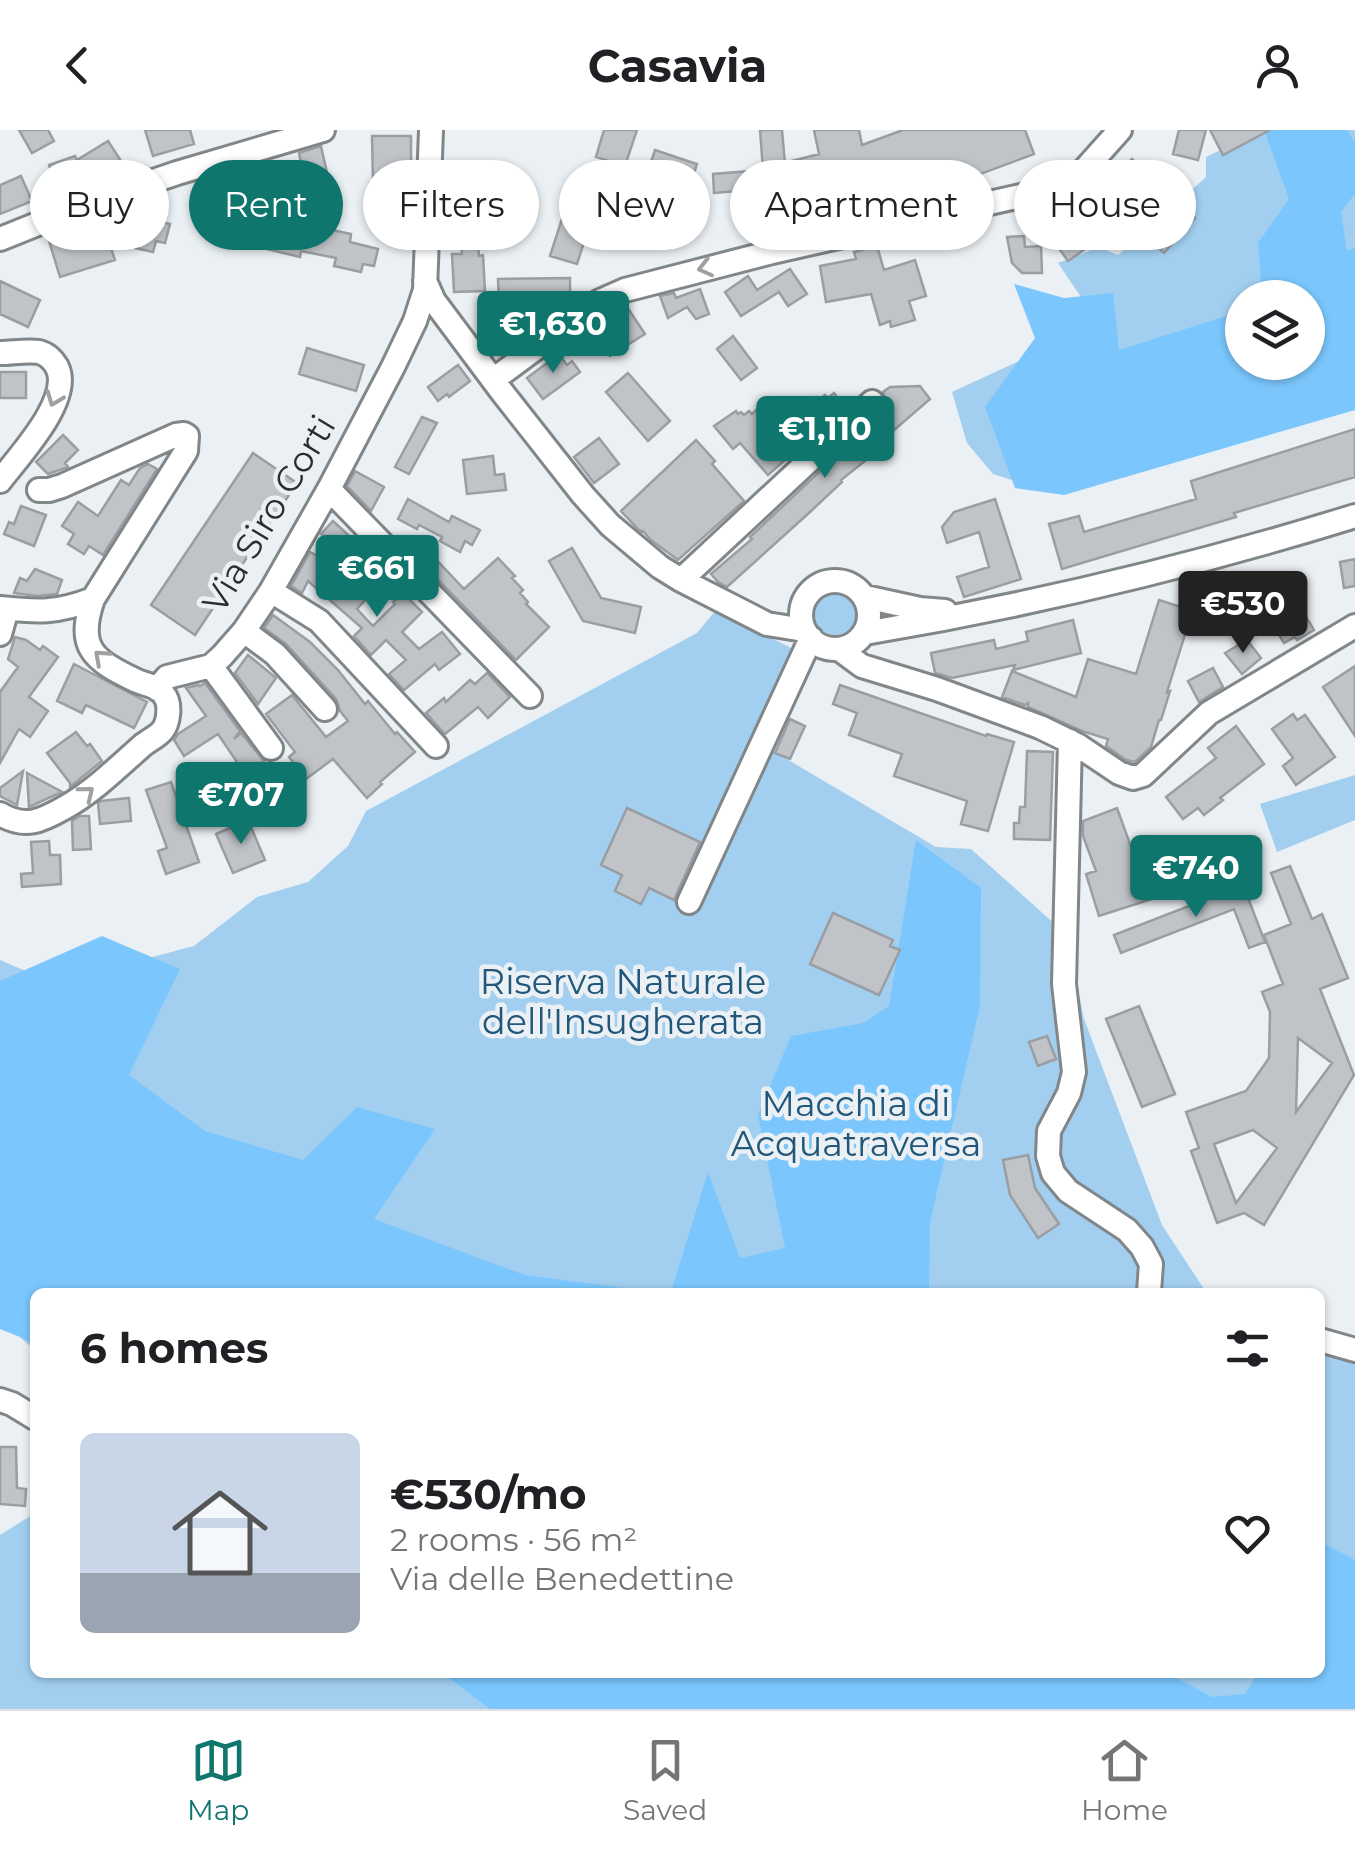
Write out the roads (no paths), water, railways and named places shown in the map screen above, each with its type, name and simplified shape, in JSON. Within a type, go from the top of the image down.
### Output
[{"type":"street","points":[[0,239],[177,173],[323,130]]},
{"type":"street","name":"Via Siro Corti","points":[[157,688],[167,677],[210,666],[244,631],[329,489],[415,322],[424,299],[431,130]]},
{"type":"street","points":[[494,380],[600,301],[625,290],[772,252],[1065,186],[1120,130]]},
{"type":"street","points":[[425,281],[434,301],[597,512],[642,553],[681,580],[768,624],[808,634]]},
{"type":"street","points":[[0,354],[45,354],[56,366],[60,385],[48,415],[0,482]]},
{"type":"street","points":[[681,580],[872,402]]},
{"type":"street","points":[[0,814],[27,824],[42,821],[78,801],[162,732],[167,698],[157,688],[111,666],[88,645],[85,626],[93,599],[181,458],[187,436],[176,435],[62,486],[39,490]]},
{"type":"street","points":[[329,489],[530,696]]},
{"type":"street","points":[[976,613],[920,609],[865,598],[848,583],[836,581],[819,585],[809,593],[801,618],[808,634],[822,647],[839,649],[851,646],[865,633],[976,613],[1080,591],[1355,516]]},
{"type":"street","points":[[271,591],[315,618],[436,746]]},
{"type":"street","points":[[865,598],[869,613],[865,633]]},
{"type":"street","points":[[0,634],[3,609],[52,611],[93,599]]},
{"type":"street","points":[[839,649],[862,666],[991,708],[1070,741],[1128,777],[1139,777],[1210,714],[1355,626]]},
{"type":"street","points":[[244,631],[275,654],[325,709]]},
{"type":"street","points":[[689,902],[808,634]]},
{"type":"street","points":[[210,666],[271,748]]},
{"type":"street","points":[[1070,741],[1064,984],[1074,1072],[1072,1086],[1049,1131],[1048,1156],[1053,1173],[1068,1191],[1127,1230],[1142,1247],[1152,1269],[1150,1288]]},
{"type":"street","points":[[1325,1341],[1355,1350]]},
{"type":"street","points":[[0,1400],[30,1415]]},
{"type":"park label","name":"Riserva Naturale dell'Insugherata","points":[[623,1002]]},
{"type":"park label","name":"Macchia di Acquatraversa","points":[[856,1124]]}]
